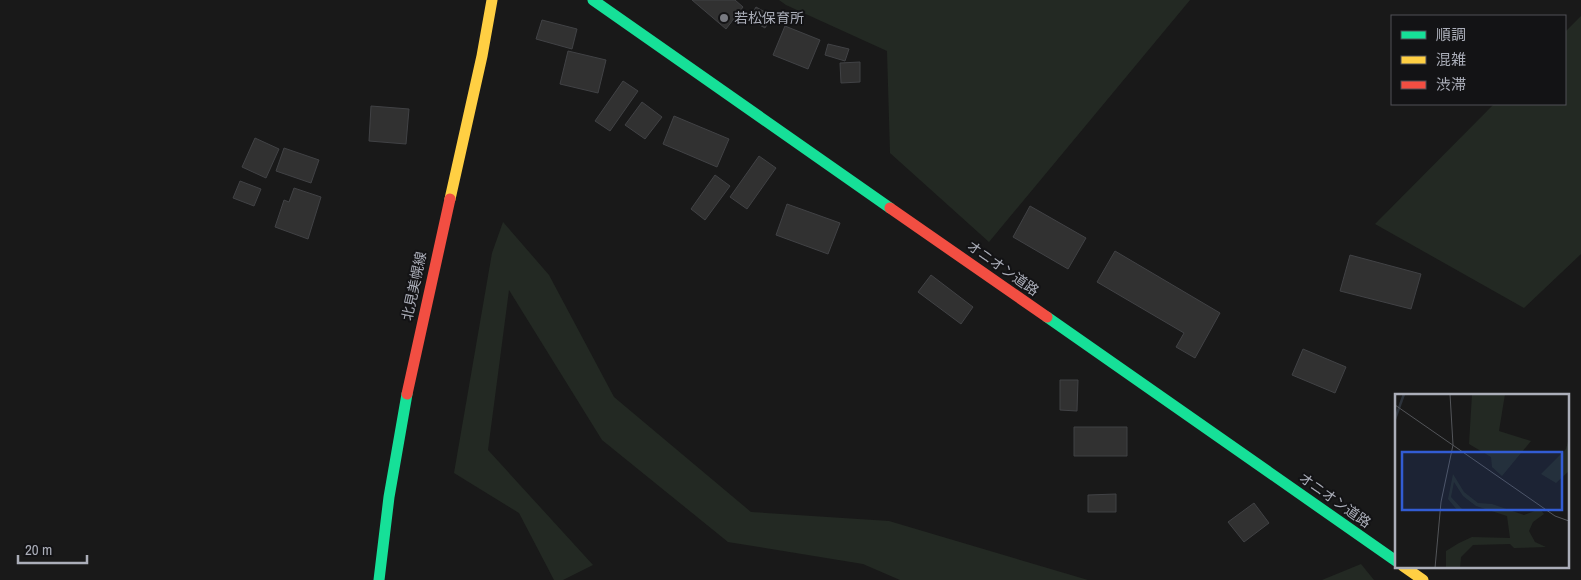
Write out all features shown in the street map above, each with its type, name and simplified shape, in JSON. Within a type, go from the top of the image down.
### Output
[{"type":"street","name":"北見美幌線","points":[[379,580],[389,497],[409,380],[482,56],[492,0]]},
{"type":"street","name":"オニオン道路","points":[[593,0],[1395,560]]},
{"type":"street","points":[[1406,568],[1423,580]]},
{"type":"shaded area","points":[[779,0],[1190,0],[989,242],[890,153],[887,51],[786,5]]},
{"type":"shaded area","points":[[1581,16],[1581,254],[1524,308],[1375,224],[1493,105],[1566,105],[1566,31]]},
{"type":"shaded area","points":[[503,222],[549,275],[614,397],[751,512],[889,521],[1088,580],[900,580],[863,564],[728,542],[602,440],[509,290],[488,450],[593,565],[563,580],[554,580],[519,513],[454,473],[492,253]]},
{"type":"shaded area","points":[[1361,564],[1374,580],[1322,580]]},
{"type":"building","name":"若松保育所","points":[[692,0],[735,0],[743,7],[726,29]]},
{"type":"building","points":[[756,7],[772,16],[765,28],[749,19]]},
{"type":"building","points":[[542,20],[577,29],[572,49],[536,39]]},
{"type":"building","points":[[785,26],[820,40],[808,69],[773,55]]},
{"type":"building","points":[[828,44],[849,49],[845,61],[825,55]]},
{"type":"building","points":[[568,51],[606,60],[598,93],[560,84]]},
{"type":"building","points":[[860,62],[860,82],[841,83],[840,63]]},
{"type":"building","points":[[623,81],[638,91],[610,131],[595,121]]},
{"type":"building","points":[[642,102],[662,117],[645,139],[625,125]]},
{"type":"building","points":[[371,106],[409,109],[406,144],[369,141]]},
{"type":"building","points":[[674,116],[729,139],[717,167],[663,144]]},
{"type":"building","points":[[255,138],[279,149],[266,178],[242,167]]},
{"type":"building","points":[[284,148],[319,160],[311,183],[276,171]]},
{"type":"building","points":[[759,156],[776,168],[747,209],[730,197]]},
{"type":"building","points":[[715,175],[730,186],[705,220],[691,209]]},
{"type":"building","points":[[240,181],[261,189],[254,206],[233,198]]},
{"type":"building","points":[[294,188],[321,197],[308,239],[275,227],[284,200],[289,202]]},
{"type":"building","points":[[787,204],[840,223],[828,254],[776,235]]},
{"type":"building","points":[[1030,206],[1086,238],[1068,269],[1013,237]]},
{"type":"building","points":[[1115,251],[1220,313],[1195,358],[1176,347],[1184,333],[1097,282]]},
{"type":"building","points":[[1350,255],[1421,274],[1411,309],[1340,291]]},
{"type":"building","points":[[931,275],[973,307],[961,324],[918,292]]},
{"type":"building","points":[[1303,349],[1346,367],[1335,393],[1292,375]]},
{"type":"building","points":[[1060,380],[1078,380],[1077,411],[1060,410]]},
{"type":"building","points":[[1074,427],[1127,427],[1127,456],[1074,456]]},
{"type":"building","points":[[1116,494],[1116,512],[1088,512],[1088,495]]},
{"type":"building","points":[[1254,503],[1269,523],[1244,542],[1228,522]]},
{"type":"traffic: fast","points":[[593,0],[890,208]]},
{"type":"traffic: fast","points":[[1047,317],[1395,560]]},
{"type":"traffic: fast","points":[[379,580],[389,497],[407,394]]},
{"type":"traffic: slow","points":[[450,199],[482,56],[492,0]]},
{"type":"traffic: slow","points":[[1406,568],[1423,580]]},
{"type":"traffic: jam","points":[[407,394],[450,199]]},
{"type":"traffic: jam","points":[[890,208],[1047,317]]},
{"type":"place","name":"若松保育所","points":[[724,18]]}]
